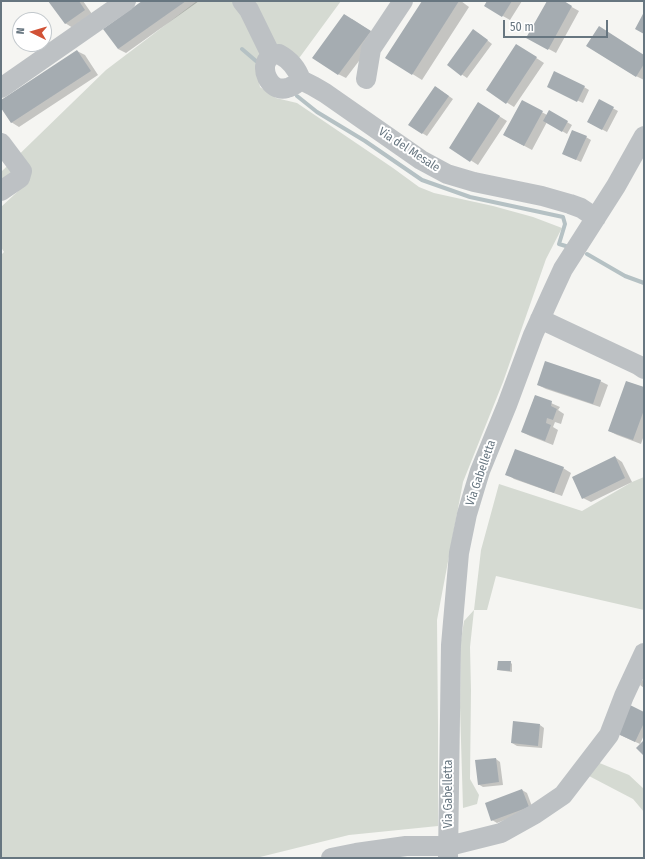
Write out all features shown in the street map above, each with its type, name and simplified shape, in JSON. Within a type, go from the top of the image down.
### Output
[{"type":"street","points":[[1,88],[126,1]]},
{"type":"street","points":[[242,1],[249,10],[271,55]]},
{"type":"street","points":[[366,79],[371,49],[402,1]]},
{"type":"street","points":[[279,54],[292,64],[299,73],[301,80],[286,89],[272,85],[265,73],[267,60],[271,55],[279,54]]},
{"type":"street","name":"Via del Mesale","points":[[301,80],[325,93],[421,160],[447,174],[474,182],[542,196],[570,204],[581,208],[596,218]]},
{"type":"street","name":"Via Gabelletta","points":[[331,858],[406,846],[449,852],[450,645],[459,553],[467,514],[480,471],[540,319],[563,269],[616,186],[644,136]]},
{"type":"street","points":[[1,143],[22,171],[20,178],[1,191]]},
{"type":"street","points":[[540,319],[612,352],[644,369]]},
{"type":"street","points":[[449,852],[501,832],[535,814],[563,795],[609,735],[624,696],[644,653]]},
{"type":"shaded area","points":[[197,1],[341,1],[297,61],[277,47],[257,70],[260,87],[276,98],[297,103],[419,187],[434,193],[493,206],[533,217],[562,228],[546,259],[503,382],[463,482],[437,620],[438,826],[349,835],[256,858],[1,858],[1,255],[4,252],[1,247],[1,207],[29,181],[1,184],[1,172],[106,70]]},
{"type":"shaded area","points":[[644,477],[644,610],[496,576],[487,610],[474,610],[481,550],[499,484],[582,511],[632,482]]},
{"type":"shaded area","points":[[474,610],[470,647],[470,779],[479,795],[477,804],[463,808],[460,707],[461,640],[464,621]]},
{"type":"shaded area","points":[[597,762],[629,775],[644,789],[644,812],[633,799],[589,776]]},
{"type":"building","points":[[48,1],[79,1],[85,10],[65,24]]},
{"type":"building","points":[[142,1],[186,1],[118,49],[103,29]]},
{"type":"building","points":[[422,1],[459,1],[412,75],[385,58]]},
{"type":"building","points":[[487,1],[512,1],[502,17],[484,6]]},
{"type":"building","points":[[547,1],[564,1],[572,6],[548,50],[526,38]]},
{"type":"building","points":[[644,12],[644,34],[635,29]]},
{"type":"building","points":[[344,14],[371,31],[338,75],[312,58]]},
{"type":"building","points":[[599,26],[644,55],[644,64],[636,77],[586,46]]},
{"type":"building","points":[[473,29],[488,40],[461,76],[447,65]]},
{"type":"building","points":[[516,44],[537,57],[506,104],[486,90]]},
{"type":"building","points":[[77,50],[91,71],[11,123],[1,108],[1,100]]},
{"type":"building","points":[[554,71],[585,86],[577,102],[547,87]]},
{"type":"building","points":[[435,86],[449,96],[422,134],[408,125]]},
{"type":"building","points":[[599,99],[614,107],[602,130],[587,122]]},
{"type":"building","points":[[522,100],[543,111],[524,146],[503,135]]},
{"type":"building","points":[[478,102],[500,116],[470,162],[449,148]]},
{"type":"building","points":[[549,110],[568,121],[562,132],[543,121]]},
{"type":"building","points":[[572,130],[587,136],[576,160],[562,154]]},
{"type":"building","points":[[545,361],[601,380],[593,404],[537,385]]},
{"type":"building","points":[[626,381],[644,387],[644,410],[633,440],[608,431]]},
{"type":"building","points":[[535,395],[552,401],[551,406],[557,409],[553,420],[547,418],[546,423],[551,425],[545,441],[521,432]]},
{"type":"building","points":[[515,449],[564,467],[554,493],[505,475]]},
{"type":"building","points":[[615,456],[625,478],[582,499],[572,477]]},
{"type":"building","points":[[498,661],[511,661],[510,671],[497,670]]},
{"type":"building","points":[[628,704],[644,712],[644,723],[635,742],[614,732]]},
{"type":"building","points":[[513,721],[540,724],[538,746],[511,743]]},
{"type":"building","points":[[644,740],[644,756],[636,748]]},
{"type":"building","points":[[496,758],[499,782],[478,785],[475,760]]},
{"type":"building","points":[[522,789],[529,807],[491,821],[485,803]]},
{"type":"waterway","points":[[242,49],[256,61]]},
{"type":"waterway","points":[[297,96],[317,112],[365,141],[422,180],[470,197],[563,217],[565,224],[559,244],[569,247]]},
{"type":"waterway","points":[[587,254],[625,276],[644,283]]}]
